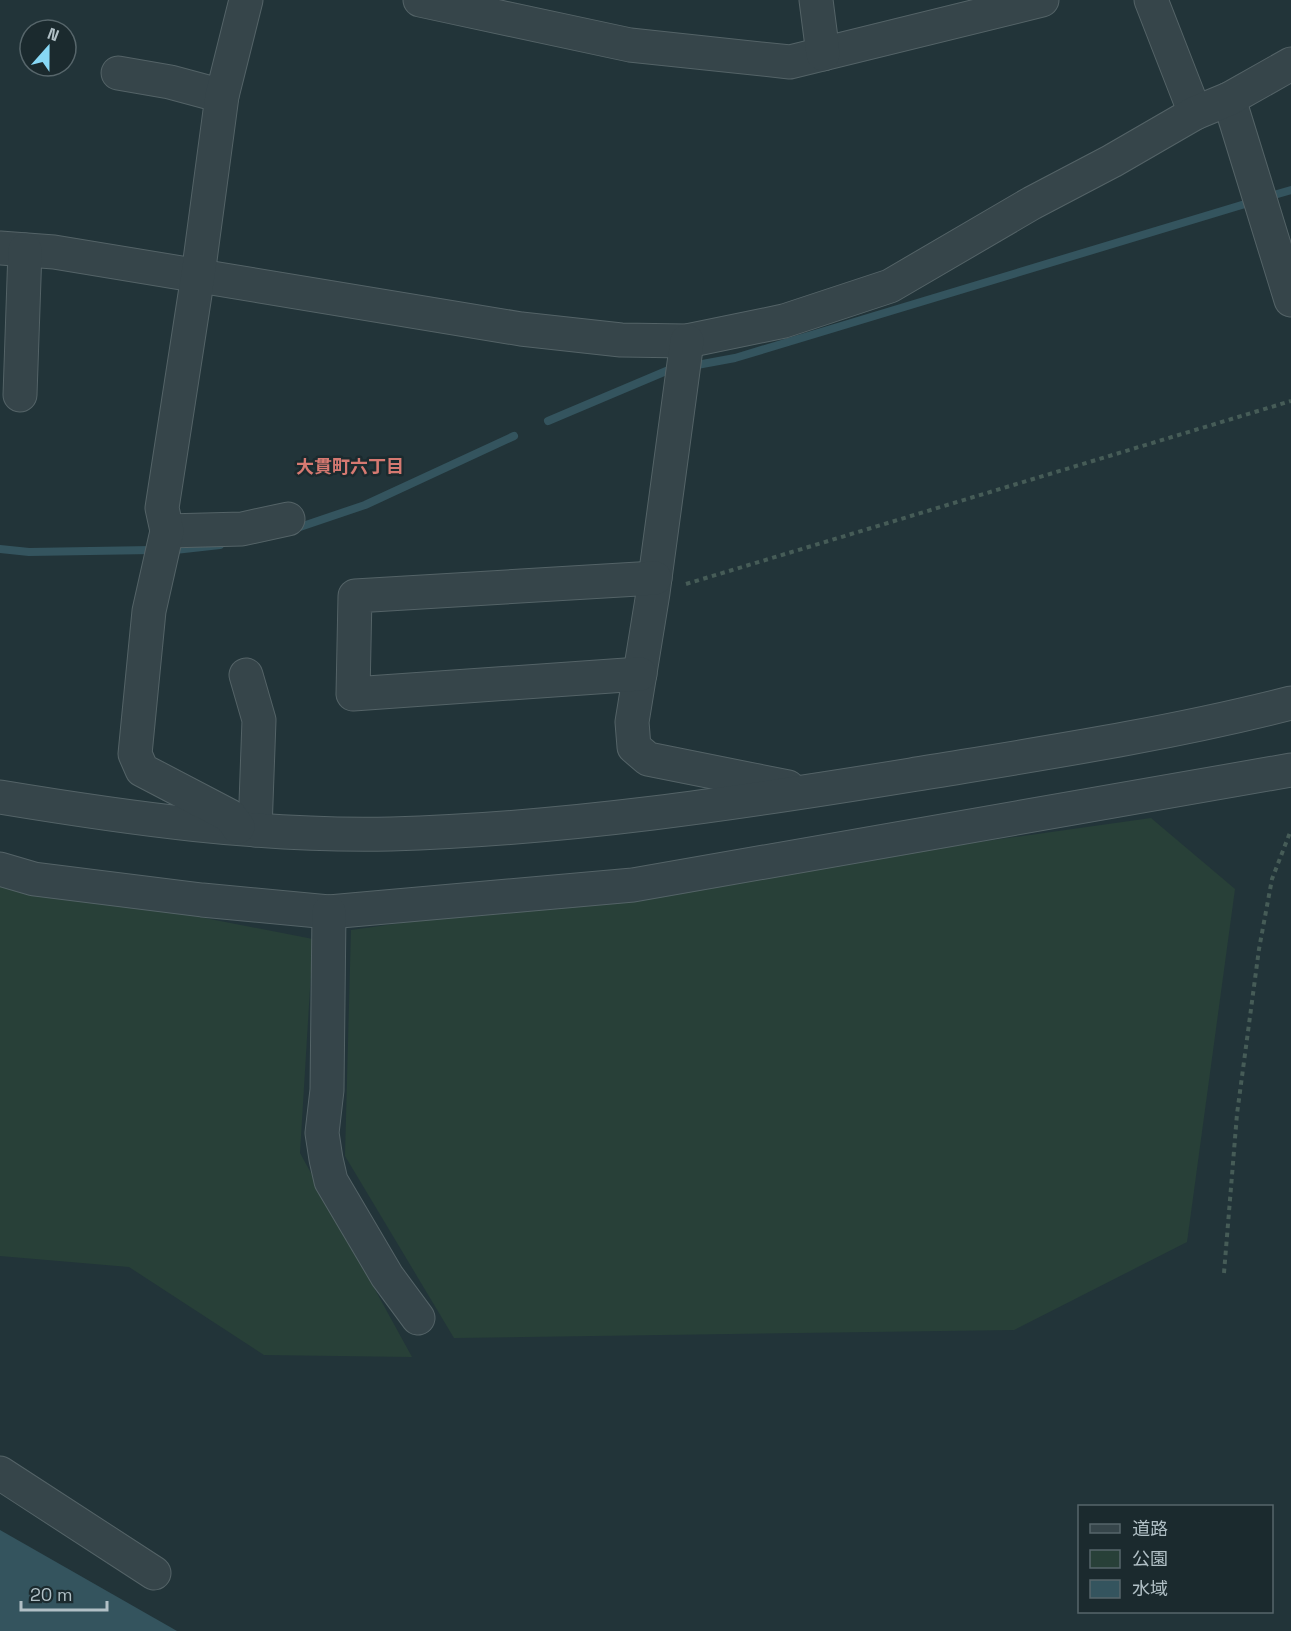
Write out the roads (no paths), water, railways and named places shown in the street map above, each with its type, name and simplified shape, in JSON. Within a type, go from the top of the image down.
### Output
[{"type":"street","points":[[420,0],[630,45],[790,62],[1042,0]]},
{"type":"street","points":[[816,0],[823,54]]},
{"type":"street","points":[[1151,0],[1195,113]]},
{"type":"street","points":[[237,2],[162,508],[167,531],[149,611],[135,754],[142,770],[230,816],[247,829]]},
{"type":"street","points":[[20,395],[12,249],[54,252],[521,329],[621,340],[687,341],[784,321],[890,286],[1032,203],[1112,161],[1195,113],[1229,99],[1291,64]]},
{"type":"street","points":[[118,73],[170,82],[222,96]]},
{"type":"street","points":[[1229,99],[1291,300]]},
{"type":"street","points":[[687,341],[654,586],[632,722],[634,747],[648,759],[810,791]]},
{"type":"street","points":[[167,531],[242,529],[288,519]]},
{"type":"street","points":[[640,674],[353,694],[355,596],[654,586]]},
{"type":"street","points":[[246,675],[259,720],[247,829]]},
{"type":"street","points":[[0,797],[87,811],[247,829],[388,834],[505,828],[641,816],[810,791],[1085,747],[1291,703]]},
{"type":"street","points":[[0,869],[34,879],[202,900],[329,912],[633,885],[1291,770]]},
{"type":"street","points":[[329,912],[327,1090],[322,1133],[326,1159],[332,1181],[387,1276],[418,1318]]},
{"type":"street","points":[[0,1473],[154,1573]]},
{"type":"water","points":[[0,1530],[177,1631],[0,1631]]},
{"type":"waterway","points":[[1267,197],[1291,190]]},
{"type":"waterway","points":[[697,365],[735,358],[1255,201]]},
{"type":"waterway","points":[[548,421],[671,369]]},
{"type":"waterway","points":[[294,529],[365,505],[514,436]]},
{"type":"waterway","points":[[175,550],[220,545]]},
{"type":"waterway","points":[[0,549],[29,552],[152,550]]},
{"type":"district","name":"大貫町六丁目","points":[[350,466]]}]
